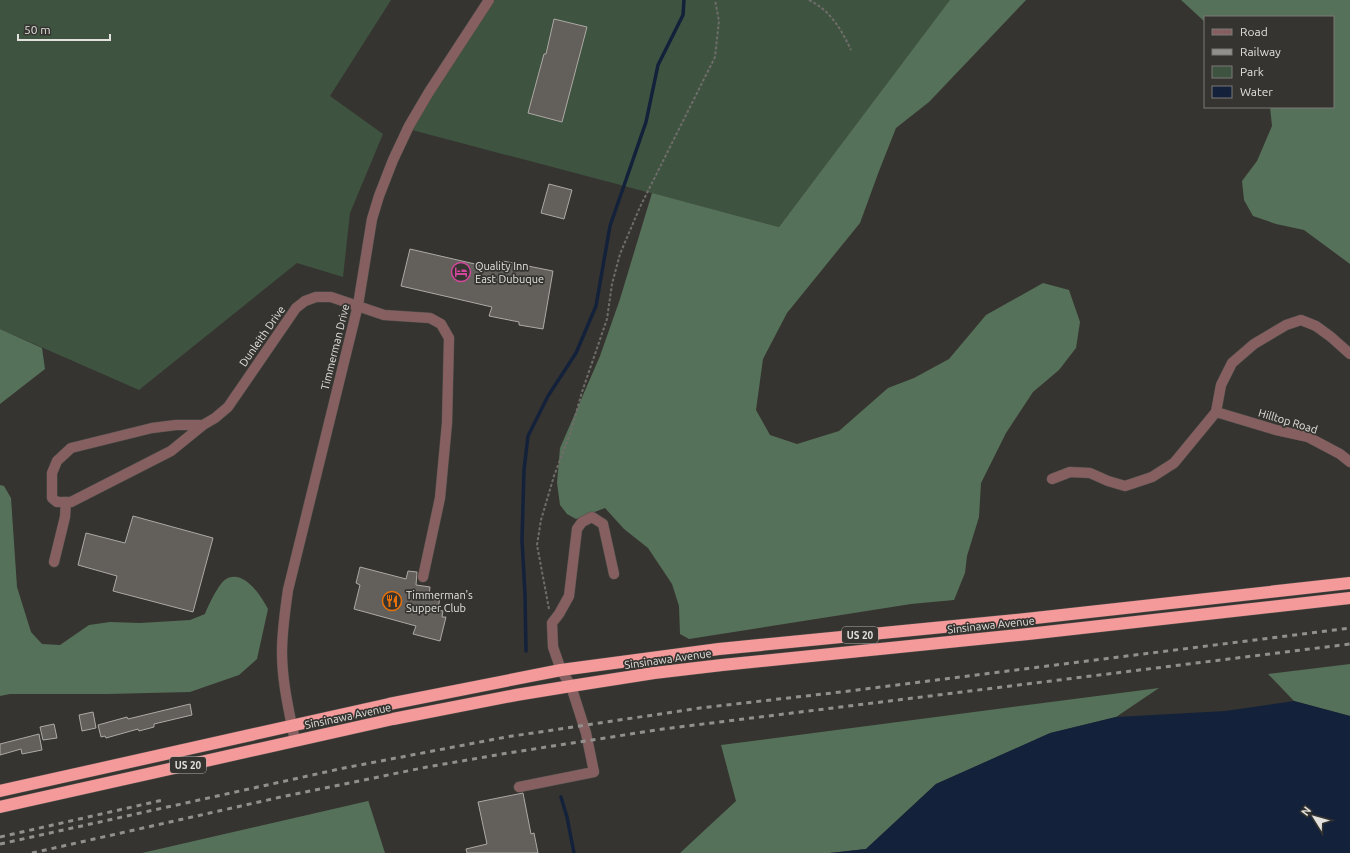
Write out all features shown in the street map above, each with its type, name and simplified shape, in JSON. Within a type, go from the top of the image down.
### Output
[{"type":"highway","name":"Sinsinawa Avenue","points":[[0,791],[432,695],[561,670],[719,649],[1026,619],[1350,583]]},
{"type":"highway","name":"Sinsinawa Avenue","points":[[0,807],[434,710],[571,686],[722,665],[1028,634],[1350,598]]},
{"type":"street","name":"Timmerman Drive","points":[[295,741],[284,680],[282,652],[288,590],[358,305],[372,219],[392,160],[409,126],[429,92],[489,0]]},
{"type":"street","name":"Dunleith Drive","points":[[66,502],[70,502],[171,451],[203,425],[216,418],[228,407],[296,308],[305,301],[327,296],[358,305],[384,315],[430,318],[440,324],[449,338],[447,423],[440,498],[423,577]]},
{"type":"street","points":[[1052,479],[1070,472],[1090,473],[1108,481],[1126,486],[1152,477],[1174,463],[1216,412],[1221,385],[1232,363],[1254,344],[1286,325],[1301,320],[1316,326],[1331,336],[1344,350],[1350,354]]},
{"type":"street","name":"Hilltop Road","points":[[1216,412],[1276,430],[1308,437],[1340,454],[1350,462]]},
{"type":"street","points":[[54,562],[65,518],[66,502],[57,502],[52,498],[52,473],[57,461],[71,448],[152,428],[176,425],[203,425]]},
{"type":"street","points":[[519,788],[594,772],[584,725],[571,686],[561,670],[553,647],[552,624],[569,596],[577,529],[582,522],[592,517],[599,520],[603,524],[614,574]]},
{"type":"path","points":[[552,624],[537,545],[541,520],[554,476],[571,431],[582,392],[607,319],[612,284],[620,254],[653,180],[715,57],[719,21],[716,0]]},
{"type":"path","points":[[809,0],[831,16],[842,32],[851,50]]},
{"type":"green space","points":[[0,0],[391,0],[330,96],[383,134],[350,213],[343,277],[297,263],[139,390],[0,329]]},
{"type":"green space","points":[[495,0],[951,0],[779,227],[412,130],[436,90]]},
{"type":"green space","points":[[950,0],[1026,0],[929,102],[896,128],[860,223],[787,313],[763,359],[756,410],[770,435],[797,444],[839,431],[888,388],[914,378],[949,359],[986,315],[1043,283],[1069,290],[1080,322],[1076,348],[1059,370],[1033,392],[1006,433],[981,483],[979,517],[967,556],[965,573],[954,600],[911,604],[689,639],[680,634],[679,606],[672,584],[648,548],[624,529],[605,508],[576,519],[567,514],[560,505],[557,483],[560,448],[600,356],[620,299],[652,193],[779,227]]},
{"type":"green space","points":[[1181,0],[1350,0],[1350,264],[1304,230],[1276,224],[1253,216],[1244,200],[1242,181],[1257,161],[1272,126],[1270,108],[1334,108],[1334,16],[1204,16],[1204,21]]},
{"type":"green space","points":[[0,329],[42,348],[45,369],[0,404]]},
{"type":"green space","points":[[0,485],[4,486],[11,498],[17,587],[31,632],[42,644],[60,645],[89,625],[110,622],[140,623],[190,620],[205,614],[211,600],[223,581],[233,577],[239,578],[251,585],[261,597],[268,609],[257,659],[239,675],[190,692],[10,694],[0,696]]},
{"type":"green space","points":[[1350,664],[1350,716],[1294,701],[1268,674]]},
{"type":"green space","points":[[1159,688],[1116,717],[1051,733],[936,784],[866,849],[830,853],[680,853],[736,801],[721,745]]},
{"type":"green space","points":[[368,801],[385,853],[142,853]]},
{"type":"water","points":[[1294,701],[1350,716],[1350,853],[830,853],[866,849],[936,784],[1050,733],[1116,717],[1225,711]]},
{"type":"building","points":[[554,19],[587,27],[562,122],[528,113],[544,54],[546,54]]},
{"type":"building","points":[[549,184],[572,190],[564,219],[541,213]]},
{"type":"building","points":[[410,249],[501,270],[503,261],[553,271],[543,329],[519,325],[519,322],[489,316],[492,307],[401,286]]},
{"type":"building","points":[[133,516],[213,538],[193,612],[113,591],[117,576],[78,565],[86,533],[125,543]]},
{"type":"building","points":[[360,567],[406,579],[408,571],[417,572],[416,585],[430,587],[429,595],[440,596],[438,610],[443,611],[442,617],[446,617],[440,641],[413,634],[416,626],[354,609],[360,585],[356,583]]},
{"type":"building","points":[[190,704],[192,715],[154,724],[154,727],[139,731],[138,729],[106,738],[105,736],[101,737],[98,725],[127,717],[128,719]]},
{"type":"building","points":[[93,712],[96,728],[82,731],[79,715]]},
{"type":"building","points":[[54,724],[57,738],[43,740],[40,727]]},
{"type":"building","points":[[39,734],[42,750],[22,754],[21,749],[0,755],[0,744]]},
{"type":"building","points":[[523,793],[531,834],[534,833],[538,853],[467,853],[466,849],[487,844],[478,802]]},
{"type":"waterway","points":[[526,651],[522,540],[524,470],[528,436],[548,396],[576,353],[596,306],[610,226],[646,122],[658,65],[683,15],[684,0]]},
{"type":"waterway","points":[[561,797],[567,817],[574,853]]},
{"type":"railway","points":[[0,844],[344,768],[506,737],[700,708],[841,692],[1350,628]]},
{"type":"railway","points":[[32,853],[281,797],[427,767],[508,753],[663,729],[1350,644]]},
{"type":"railway","points":[[0,837],[163,800]]},
{"type":"place","name":"Quality Inn East Dubuque","points":[[461,272]]},
{"type":"place","name":"Timmerman's Supper Club","points":[[392,601]]}]
